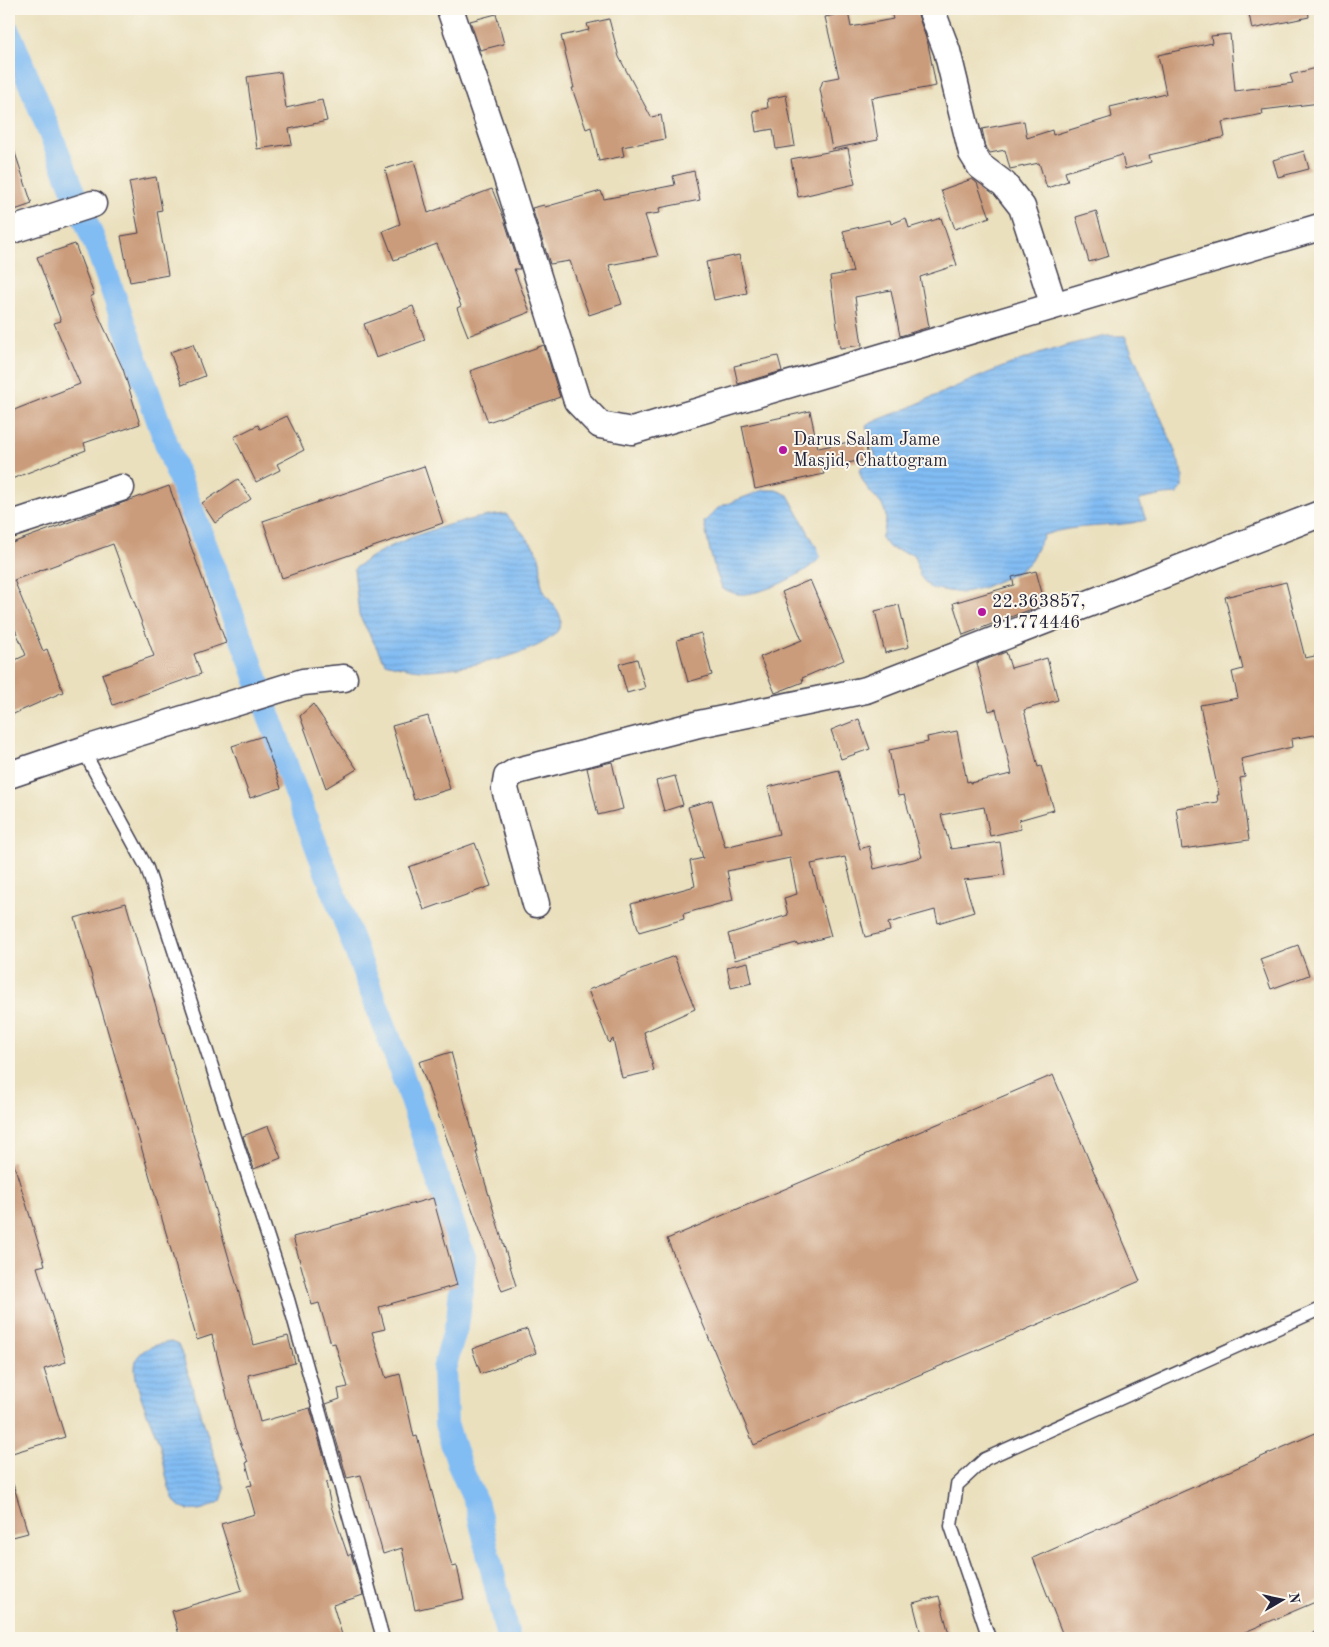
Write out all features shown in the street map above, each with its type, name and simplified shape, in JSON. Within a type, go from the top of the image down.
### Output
[{"type":"street","points":[[450,9],[502,159],[577,400],[600,424],[632,431],[1320,227]]},
{"type":"street","points":[[931,9],[948,51],[972,153],[980,166],[1004,184],[1022,207],[1054,306]]},
{"type":"street","points":[[9,231],[93,204]]},
{"type":"street","points":[[9,526],[121,488]]},
{"type":"street","points":[[536,904],[505,789],[507,776],[517,771],[699,724],[866,690],[1320,514]]},
{"type":"street","points":[[9,775],[83,750],[303,682],[344,678]]},
{"type":"lane","points":[[83,750],[147,868],[288,1299],[383,1638]]},
{"type":"lane","points":[[989,1638],[951,1526],[957,1485],[985,1459],[1320,1309]]},
{"type":"water","points":[[1108,336],[1125,336],[1172,443],[1183,474],[1183,487],[1177,494],[1139,500],[1146,520],[1133,523],[1082,527],[1044,535],[1029,563],[1018,572],[985,587],[961,593],[930,588],[920,576],[914,555],[890,548],[881,538],[886,515],[879,501],[863,480],[859,469],[876,458],[866,426],[1010,364],[1058,348]]},
{"type":"water","points":[[763,490],[776,490],[788,495],[818,550],[820,558],[794,577],[770,588],[748,594],[734,593],[723,589],[719,581],[711,556],[704,522],[719,507]]},
{"type":"water","points":[[506,514],[539,557],[543,589],[558,612],[561,621],[560,626],[552,636],[538,645],[519,653],[454,668],[422,670],[385,663],[359,615],[354,569],[385,549],[426,532],[468,520]]},
{"type":"water","points":[[171,1342],[178,1345],[181,1352],[225,1489],[221,1501],[200,1510],[188,1510],[178,1505],[174,1500],[168,1485],[159,1443],[142,1400],[136,1377],[135,1366],[137,1358],[143,1351]]},
{"type":"building","points":[[890,9],[916,9],[928,44],[936,86],[871,98],[878,140],[832,149],[820,89],[823,80],[839,77],[825,17],[848,12],[851,27],[893,19]]},
{"type":"building","points":[[1248,9],[1308,9],[1309,17],[1252,29]]},
{"type":"building","points":[[496,14],[504,44],[480,50],[470,21]]},
{"type":"building","points":[[609,19],[619,57],[651,117],[661,115],[665,139],[622,147],[624,156],[599,161],[591,127],[586,129],[572,88],[574,88],[561,36],[589,30],[587,24]]},
{"type":"building","points":[[1230,34],[1235,91],[1293,83],[1290,75],[1320,67],[1320,103],[1262,110],[1263,114],[1222,122],[1225,137],[1149,155],[1151,162],[1125,169],[1122,155],[1065,172],[1068,181],[1047,188],[1039,163],[1010,169],[1005,150],[990,153],[986,147],[982,129],[1024,121],[1027,138],[1052,130],[1053,135],[1112,117],[1110,107],[1166,94],[1158,55],[1212,43],[1211,36]]},
{"type":"building","points":[[281,72],[286,108],[322,100],[327,121],[289,129],[292,144],[257,149],[247,77]]},
{"type":"building","points":[[786,95],[795,146],[776,149],[773,129],[756,132],[753,111],[768,108],[767,99]]},
{"type":"building","points":[[9,144],[12,144],[32,204],[9,212]]},
{"type":"building","points":[[848,148],[855,184],[798,197],[791,159]]},
{"type":"building","points":[[1304,151],[1309,169],[1278,177],[1273,160]]},
{"type":"building","points":[[414,160],[428,213],[492,189],[520,269],[514,269],[530,312],[468,336],[457,308],[461,306],[437,244],[394,260],[383,231],[400,224],[385,169]]},
{"type":"building","points":[[694,171],[700,200],[659,208],[660,213],[645,215],[658,256],[609,265],[622,304],[589,315],[570,261],[550,264],[532,208],[544,205],[545,207],[601,191],[604,199],[675,185],[673,176]]},
{"type":"building","points":[[156,177],[162,210],[157,211],[168,275],[130,282],[121,236],[139,233],[129,182]]},
{"type":"building","points":[[972,179],[977,183],[990,217],[955,229],[941,190]]},
{"type":"building","points":[[1096,211],[1109,256],[1089,262],[1076,217]]},
{"type":"building","points":[[906,218],[909,228],[941,218],[957,265],[920,277],[929,327],[900,336],[891,290],[855,297],[862,345],[840,348],[830,276],[853,272],[843,231],[890,220],[891,224]]},
{"type":"building","points":[[75,244],[94,295],[90,297],[123,369],[140,424],[84,443],[86,450],[9,480],[9,412],[80,384],[54,323],[61,321],[37,257]]},
{"type":"building","points":[[739,255],[747,293],[714,300],[706,262]]},
{"type":"building","points":[[413,306],[425,340],[376,358],[364,324]]},
{"type":"building","points":[[193,344],[205,376],[182,385],[170,352]]},
{"type":"building","points":[[544,345],[560,397],[488,422],[470,371]]},
{"type":"building","points":[[778,356],[782,371],[738,384],[734,366]]},
{"type":"building","name":"Darus Salam Jame Masjid, Chattogram","points":[[810,411],[818,448],[865,439],[868,459],[822,468],[824,474],[755,489],[742,426]]},
{"type":"building","points":[[287,416],[304,450],[277,464],[280,470],[256,482],[234,437],[258,425],[260,429]]},
{"type":"building","points":[[424,466],[443,523],[282,578],[263,521]]},
{"type":"building","points":[[238,479],[251,499],[215,523],[202,503]]},
{"type":"building","points":[[169,486],[226,643],[194,654],[201,674],[113,705],[102,674],[154,656],[113,544],[14,580],[43,651],[47,649],[63,692],[9,716],[9,663],[26,655],[9,615],[9,544]]},
{"type":"building","points":[[1036,571],[1045,604],[963,635],[953,603],[1014,585],[1012,577]]},
{"type":"building","points":[[810,580],[844,660],[802,678],[803,682],[775,693],[760,657],[802,640],[782,592]]},
{"type":"building","points":[[1286,582],[1305,658],[1320,655],[1320,734],[1291,739],[1292,747],[1241,759],[1245,777],[1240,778],[1249,840],[1182,849],[1176,808],[1218,802],[1217,795],[1219,795],[1200,705],[1238,698],[1232,672],[1243,669],[1225,597]]},
{"type":"building","points":[[899,605],[909,647],[885,653],[875,611]]},
{"type":"building","points":[[701,633],[712,675],[688,682],[677,640]]},
{"type":"building","points":[[1006,652],[1011,668],[1047,658],[1058,700],[1024,710],[1038,767],[1041,766],[1054,810],[1019,820],[1021,829],[990,836],[984,807],[941,815],[951,849],[1000,842],[1005,875],[964,880],[974,912],[938,923],[935,910],[888,923],[890,931],[865,937],[845,857],[811,864],[831,936],[797,945],[796,943],[735,960],[728,934],[788,915],[784,898],[797,894],[790,858],[727,871],[733,900],[683,914],[684,919],[639,932],[631,904],[695,886],[690,861],[703,858],[688,807],[712,800],[725,847],[779,834],[768,787],[839,770],[860,849],[869,846],[874,869],[922,857],[904,795],[898,796],[889,750],[928,742],[927,737],[957,731],[967,782],[970,781],[970,783],[1012,774],[996,709],[989,711],[977,663]]},
{"type":"building","points":[[637,659],[645,688],[627,693],[619,664]]},
{"type":"building","points":[[313,704],[357,769],[326,788],[300,716]]},
{"type":"building","points":[[428,716],[450,789],[414,800],[392,726]]},
{"type":"building","points":[[859,719],[870,749],[841,759],[831,730]]},
{"type":"building","points":[[263,736],[281,788],[250,798],[232,746]]},
{"type":"building","points":[[612,762],[623,809],[598,815],[587,768]]},
{"type":"building","points":[[675,776],[683,805],[664,811],[656,781]]},
{"type":"building","points":[[475,843],[491,886],[424,910],[409,867]]},
{"type":"building","points":[[126,903],[254,1345],[288,1336],[295,1363],[248,1375],[260,1422],[310,1408],[331,1482],[326,1483],[331,1506],[348,1556],[351,1554],[363,1595],[333,1605],[343,1638],[180,1638],[172,1611],[242,1590],[221,1524],[255,1514],[247,1486],[252,1485],[246,1463],[248,1462],[235,1429],[212,1335],[197,1340],[75,918]]},
{"type":"building","points":[[1298,945],[1309,975],[1271,989],[1260,959]]},
{"type":"building","points":[[674,956],[695,1009],[644,1032],[654,1071],[622,1078],[613,1039],[609,1043],[588,990]]},
{"type":"building","points":[[748,962],[752,983],[731,988],[727,967]]},
{"type":"building","points":[[451,1052],[478,1152],[476,1152],[516,1286],[502,1291],[419,1062]]},
{"type":"building","points":[[1053,1075],[1140,1281],[754,1445],[667,1239]]},
{"type":"building","points":[[268,1126],[281,1158],[254,1169],[243,1136]]},
{"type":"building","points":[[13,1161],[45,1265],[37,1267],[66,1362],[44,1369],[65,1437],[9,1454],[9,1162]]},
{"type":"building","points":[[433,1198],[457,1285],[379,1307],[385,1329],[372,1332],[386,1378],[400,1374],[414,1437],[417,1436],[452,1567],[457,1566],[464,1599],[415,1610],[402,1548],[383,1554],[361,1475],[347,1478],[326,1404],[340,1399],[338,1389],[348,1387],[335,1343],[331,1344],[319,1303],[312,1305],[293,1237]]},
{"type":"building","points":[[527,1329],[536,1353],[481,1374],[472,1349]]},
{"type":"building","points":[[1320,1431],[1320,1600],[1231,1638],[1064,1638],[1033,1558]]},
{"type":"building","points":[[9,1484],[13,1484],[28,1533],[9,1538]]},
{"type":"building","points":[[939,1596],[950,1638],[922,1638],[913,1603]]},
{"type":"waterway","points":[[9,32],[100,256],[170,454],[250,660],[291,779],[397,1059],[464,1257],[458,1320],[444,1369],[446,1424],[460,1467],[477,1505],[508,1638]]},
{"type":"place","name":"Darus Salam Jame Masjid, Chattogram","points":[[783,450]]},
{"type":"place","name":"22.363857, 91.774446","points":[[982,612]]}]
